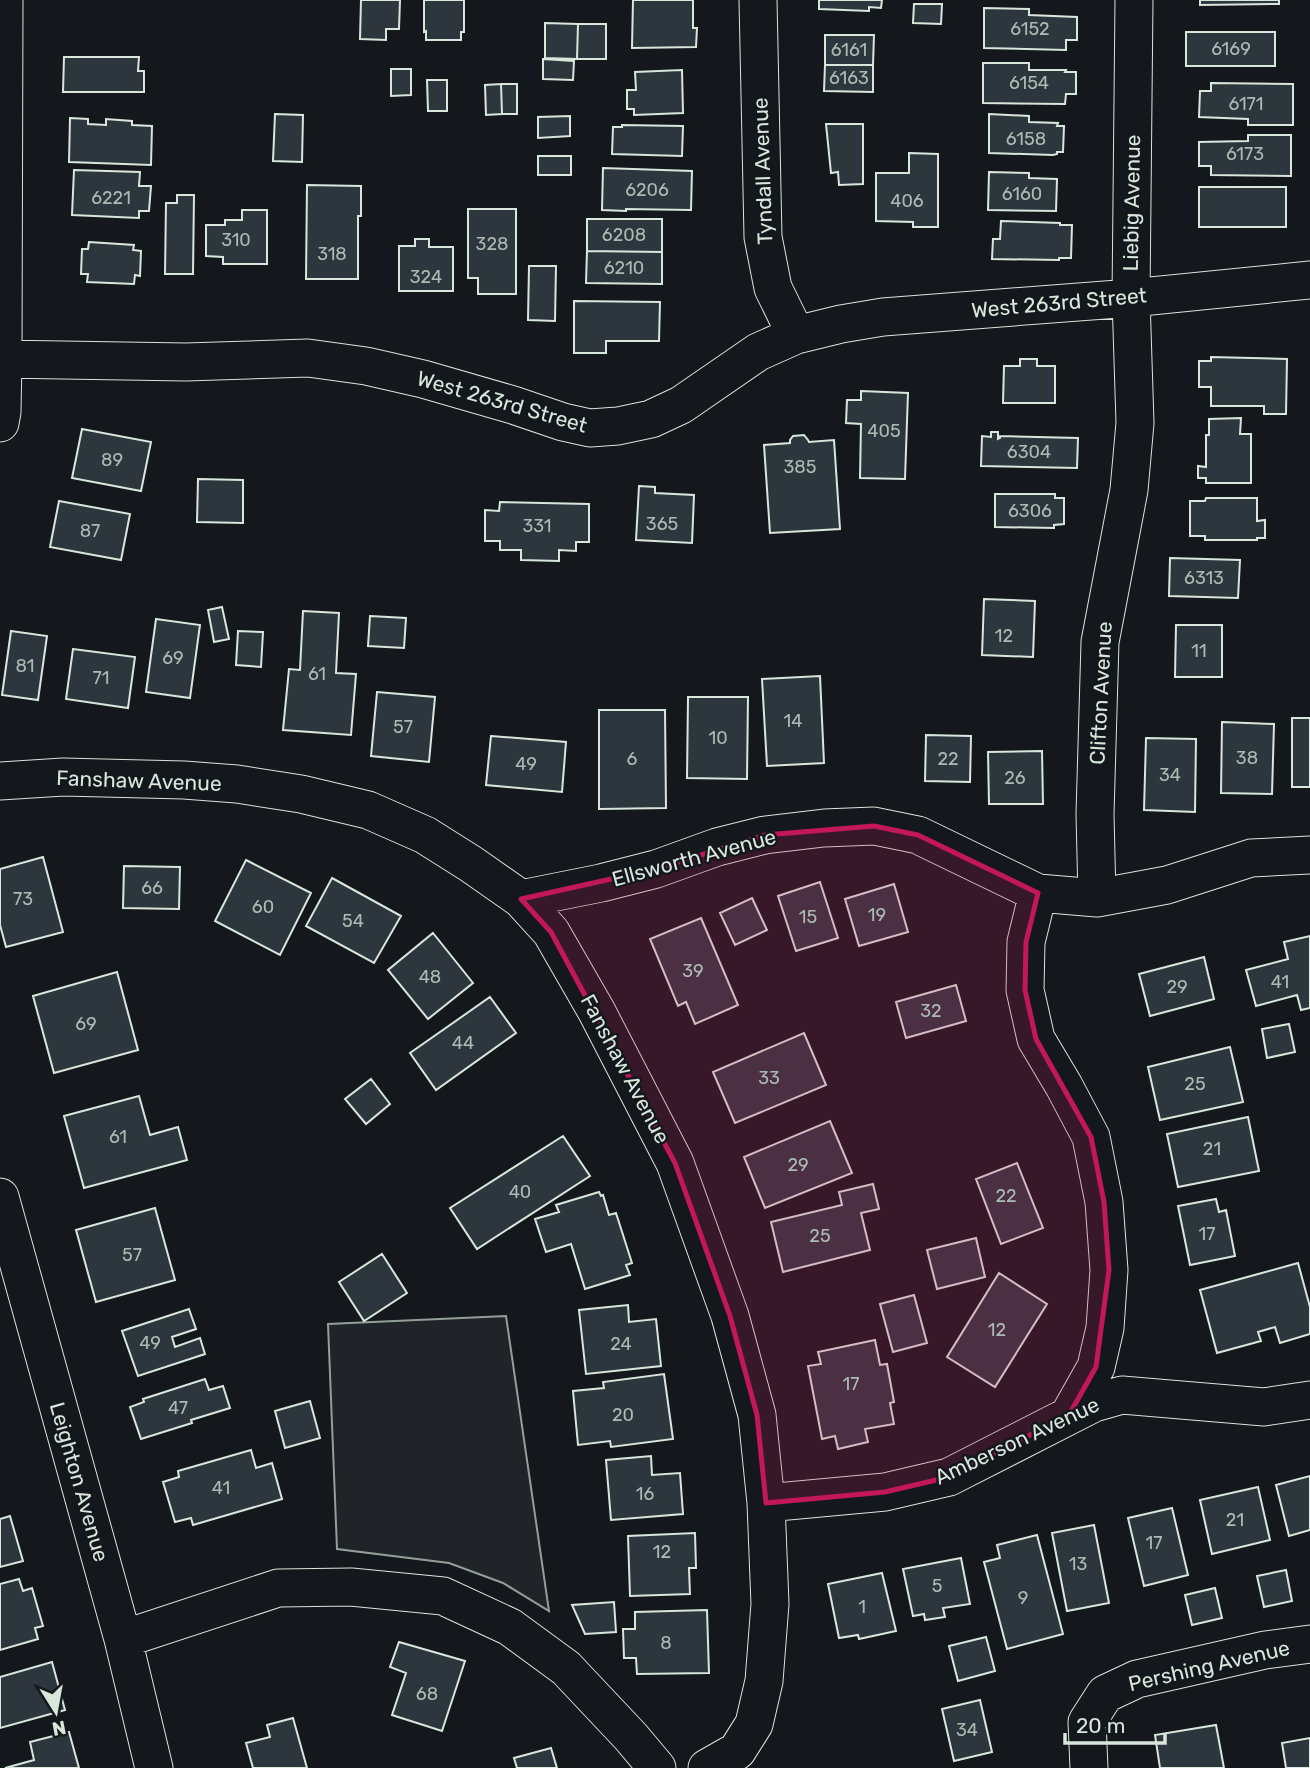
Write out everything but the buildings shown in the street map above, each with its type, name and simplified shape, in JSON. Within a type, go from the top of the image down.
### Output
[{"type":"street","points":[[0,423],[4,0]]},
{"type":"street","name":"Tyndall Avenue","points":[[758,0],[763,237],[773,288],[796,335]]},
{"type":"street","name":"Liebig Avenue","points":[[1129,490],[1135,423],[1131,298],[1134,0]]},
{"type":"street","name":"West 263rd Street","points":[[2,359],[186,362],[308,358],[366,366],[424,379],[590,428],[618,426],[651,419],[681,405],[758,352],[796,335],[841,324],[883,317],[1131,298],[1310,280]]},
{"type":"street","name":"Clifton Avenue","points":[[1097,898],[1095,814],[1100,642],[1129,490]]},
{"type":"street","name":"Fanshaw Avenue","points":[[0,781],[63,777],[237,784],[300,794],[368,810],[425,835],[471,864],[521,900],[551,932],[597,1012],[674,1163],[730,1315],[757,1415],[766,1503],[770,1604],[764,1681],[754,1724],[737,1751],[707,1768]]},
{"type":"street","name":"Ellsworth Avenue","points":[[521,900],[656,869],[717,847],[765,835],[824,828],[874,826],[918,835],[1038,892],[1097,898],[1167,885],[1251,858],[1310,855]]},
{"type":"street","points":[[1038,892],[1026,942],[1025,990],[1036,1039],[1091,1137],[1104,1202],[1109,1270],[1105,1328],[1096,1367],[1069,1415]]},
{"type":"street","name":"Leighton Avenue","points":[[0,1196],[123,1639],[155,1768]]},
{"type":"street","name":"Amberson Avenue","points":[[766,1503],[885,1492],[949,1477],[1094,1403],[1122,1395],[1264,1407],[1310,1400]]},
{"type":"street","points":[[123,1639],[278,1588],[351,1587],[443,1596],[510,1627],[566,1668],[657,1768]]},
{"type":"street","name":"Pershing Avenue","points":[[1089,1768],[1087,1722],[1105,1693],[1137,1679],[1265,1650],[1310,1644]]},
{"type":"highlighted area","points":[[874,826],[918,835],[1038,893],[1026,942],[1025,990],[1036,1039],[1091,1137],[1104,1202],[1109,1270],[1096,1367],[1069,1415],[949,1477],[885,1492],[766,1503],[757,1415],[730,1316],[675,1163],[551,932],[521,899],[656,869],[765,835]]},
{"type":"shaded area","points":[[506,1316],[549,1611],[503,1583],[449,1563],[337,1549],[328,1324]]}]
